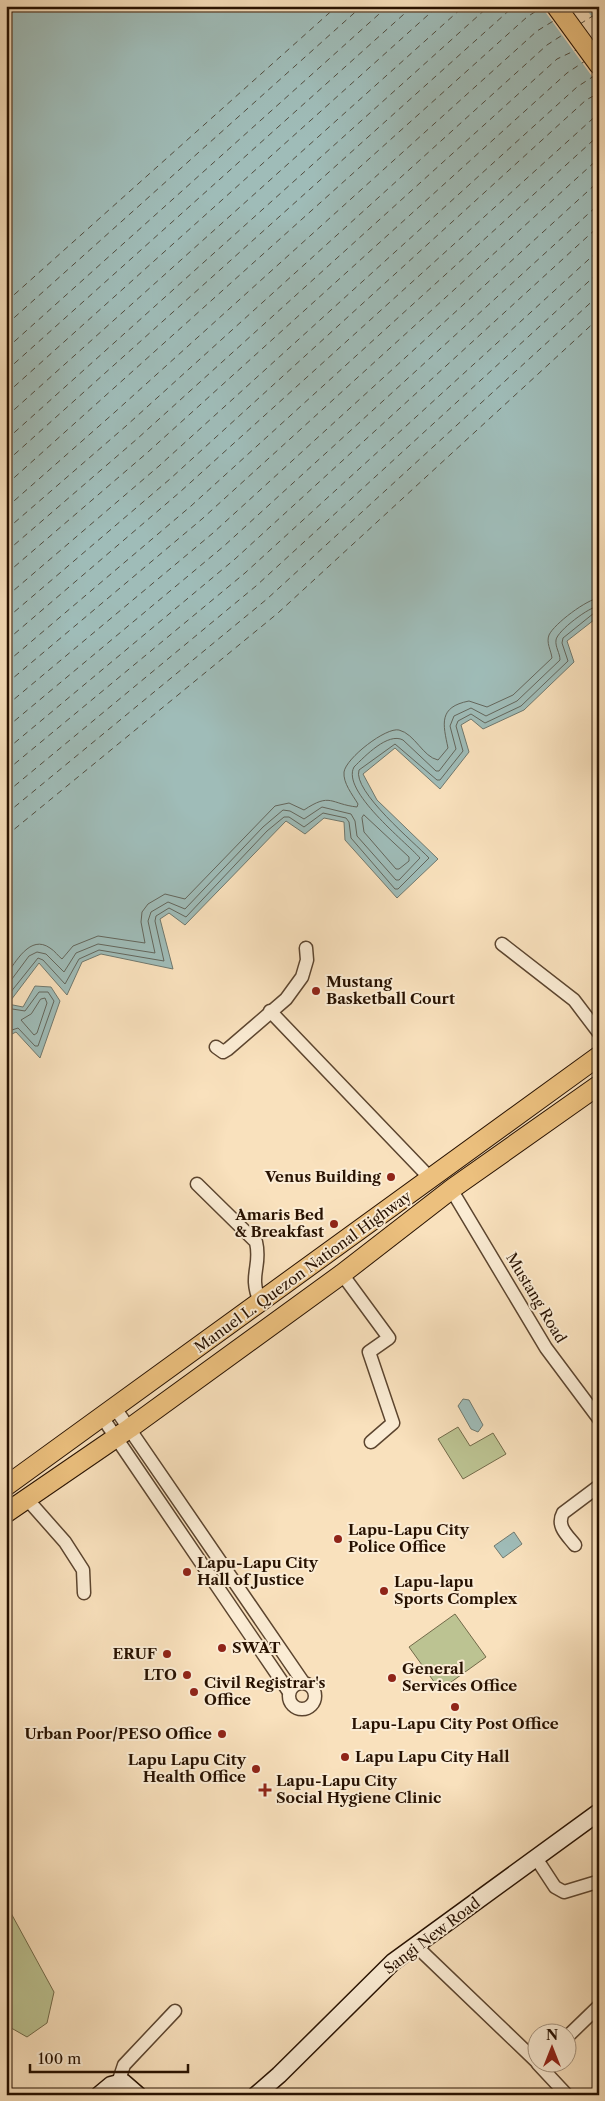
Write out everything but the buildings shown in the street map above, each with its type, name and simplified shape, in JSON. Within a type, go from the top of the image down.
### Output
[{"type":"main road","points":[[556,6],[599,65]]},
{"type":"main road","points":[[572,6],[599,44]]},
{"type":"main road","name":"Manuel L. Quezon National Highway","points":[[7,1482],[109,1412],[599,1056]]},
{"type":"main road","name":"Manuel L. Quezon National Highway","points":[[6,1513],[123,1432],[342,1274],[451,1189],[599,1085]]},
{"type":"street","points":[[502,944],[574,1000],[599,1033]]},
{"type":"street","points":[[216,1047],[223,1052],[228,1049],[286,998],[302,977],[307,960],[306,948]]},
{"type":"street","points":[[270,1011],[432,1179]]},
{"type":"street","points":[[197,1184],[256,1242],[260,1255],[254,1271],[254,1288],[260,1302]]},
{"type":"street","name":"Mustang Road","points":[[451,1189],[546,1348],[599,1418]]},
{"type":"street","points":[[342,1274],[389,1338],[369,1352],[393,1423],[371,1442]]},
{"type":"street","points":[[109,1412],[235,1580],[303,1682],[311,1685],[315,1692],[312,1705],[306,1708],[293,1706],[289,1699],[289,1692],[292,1686],[303,1682]]},
{"type":"street","points":[[123,1432],[222,1591],[289,1692]]},
{"type":"street","points":[[575,1545],[560,1526],[560,1519],[563,1513],[599,1486]]},
{"type":"street","points":[[27,1498],[66,1542],[83,1570],[84,1593]]},
{"type":"street","points":[[222,1591],[235,1580]]},
{"type":"street","name":"Sangi New Road","points":[[256,2095],[279,2075],[393,1962],[599,1812]]},
{"type":"street","points":[[536,1858],[555,1887],[564,1892],[597,1882]]},
{"type":"street","points":[[416,1946],[528,2053]]},
{"type":"street","points":[[578,2026],[599,2006]]},
{"type":"street","points":[[118,2083],[124,2065],[175,2011]]},
{"type":"street","points":[[548,2074],[567,2095]]},
{"type":"street","points":[[99,2095],[118,2083],[127,2083],[138,2095]]},
{"type":"green space","points":[[458,1427],[470,1446],[493,1433],[506,1454],[463,1479],[438,1439]]},
{"type":"green space","points":[[455,1614],[486,1657],[440,1690],[409,1647]]},
{"type":"green space","points":[[6,1904],[54,1992],[47,2023],[27,2037],[6,2025]]},
{"type":"water","points":[[6,6],[599,6],[599,616],[567,641],[574,662],[524,710],[483,729],[471,719],[461,725],[469,752],[440,789],[395,748],[363,774],[377,800],[438,859],[397,898],[345,840],[344,822],[324,818],[305,834],[286,821],[185,925],[169,913],[160,919],[173,969],[101,954],[82,962],[67,995],[39,963],[8,1004],[23,1007],[35,986],[51,987],[60,1001],[40,1058],[16,1032],[6,1037]]},
{"type":"water","points":[[463,1399],[469,1400],[483,1425],[478,1432],[471,1429],[458,1406]]},
{"type":"water","points":[[514,1532],[522,1544],[503,1558],[494,1546]]},
{"type":"pier","points":[[541,6],[584,6],[599,27],[599,86]]},
{"type":"ferry route","points":[[6,302],[337,6]]},
{"type":"ferry route","points":[[6,325],[362,6]]},
{"type":"ferry route","points":[[6,349],[388,6]]},
{"type":"ferry route","points":[[6,371],[413,6]]},
{"type":"ferry route","points":[[6,394],[438,6]]},
{"type":"ferry route","points":[[6,417],[464,6]]},
{"type":"ferry route","points":[[6,440],[489,6]]},
{"type":"ferry route","points":[[6,462],[514,6]]},
{"type":"ferry route","points":[[6,485],[527,17],[544,6]]},
{"type":"ferry route","points":[[571,9],[576,6]]},
{"type":"ferry route","points":[[580,24],[599,12]]},
{"type":"ferry route","points":[[6,508],[537,31],[555,20]]},
{"type":"ferry route","points":[[6,530],[126,426],[547,45],[564,34]]},
{"type":"ferry route","points":[[593,42],[599,39]]},
{"type":"ferry route","points":[[6,552],[137,439],[557,59],[578,49]]},
{"type":"ferry route","points":[[6,574],[148,452],[567,73],[585,61]]},
{"type":"ferry route","points":[[6,597],[159,466],[577,87],[597,74]]},
{"type":"ferry route","points":[[6,619],[170,479],[586,100],[599,93]]},
{"type":"ferry route","points":[[6,641],[180,492],[599,113]]},
{"type":"ferry route","points":[[6,663],[191,506],[599,135]]},
{"type":"ferry route","points":[[6,684],[202,519],[599,158]]},
{"type":"ferry route","points":[[6,706],[213,533],[599,181]]},
{"type":"ferry route","points":[[6,728],[224,546],[599,204]]},
{"type":"ferry route","points":[[6,750],[235,559],[599,226]]},
{"type":"ferry route","points":[[6,771],[245,573],[599,250]]},
{"type":"ferry route","points":[[6,793],[256,586],[599,272]]},
{"type":"ferry route","points":[[6,814],[267,599],[599,295]]},
{"type":"ferry route","points":[[6,836],[278,613],[599,318]]},
{"type":"place","name":"Mustang Basketball Court","points":[[316,991]]},
{"type":"place","name":"Venus Building","points":[[391,1177]]},
{"type":"place","name":"Amaris Bed & Breakfast","points":[[334,1224]]},
{"type":"place","name":"Lapu-Lapu City Police Office","points":[[338,1539]]},
{"type":"place","name":"Lapu-Lapu City Hall of Justice","points":[[187,1572]]},
{"type":"place","name":"Lapu-lapu Sports Complex","points":[[384,1591]]},
{"type":"place","name":"SWAT","points":[[222,1648]]},
{"type":"place","name":"ERUF","points":[[167,1654]]},
{"type":"place","name":"LTO","points":[[187,1675]]},
{"type":"place","name":"General Services Office","points":[[392,1678]]},
{"type":"place","name":"Civil Registrar's Office","points":[[194,1692]]},
{"type":"place","name":"Lapu-Lapu City Post Office","points":[[455,1707]]},
{"type":"place","name":"Urban Poor/PESO Office","points":[[222,1734]]},
{"type":"place","name":"Lapu Lapu City Hall","points":[[345,1757]]},
{"type":"place","name":"Lapu Lapu City Health Office","points":[[256,1769]]},
{"type":"place","name":"Lapu-Lapu City Social Hygiene Clinic","points":[[265,1790]]}]
